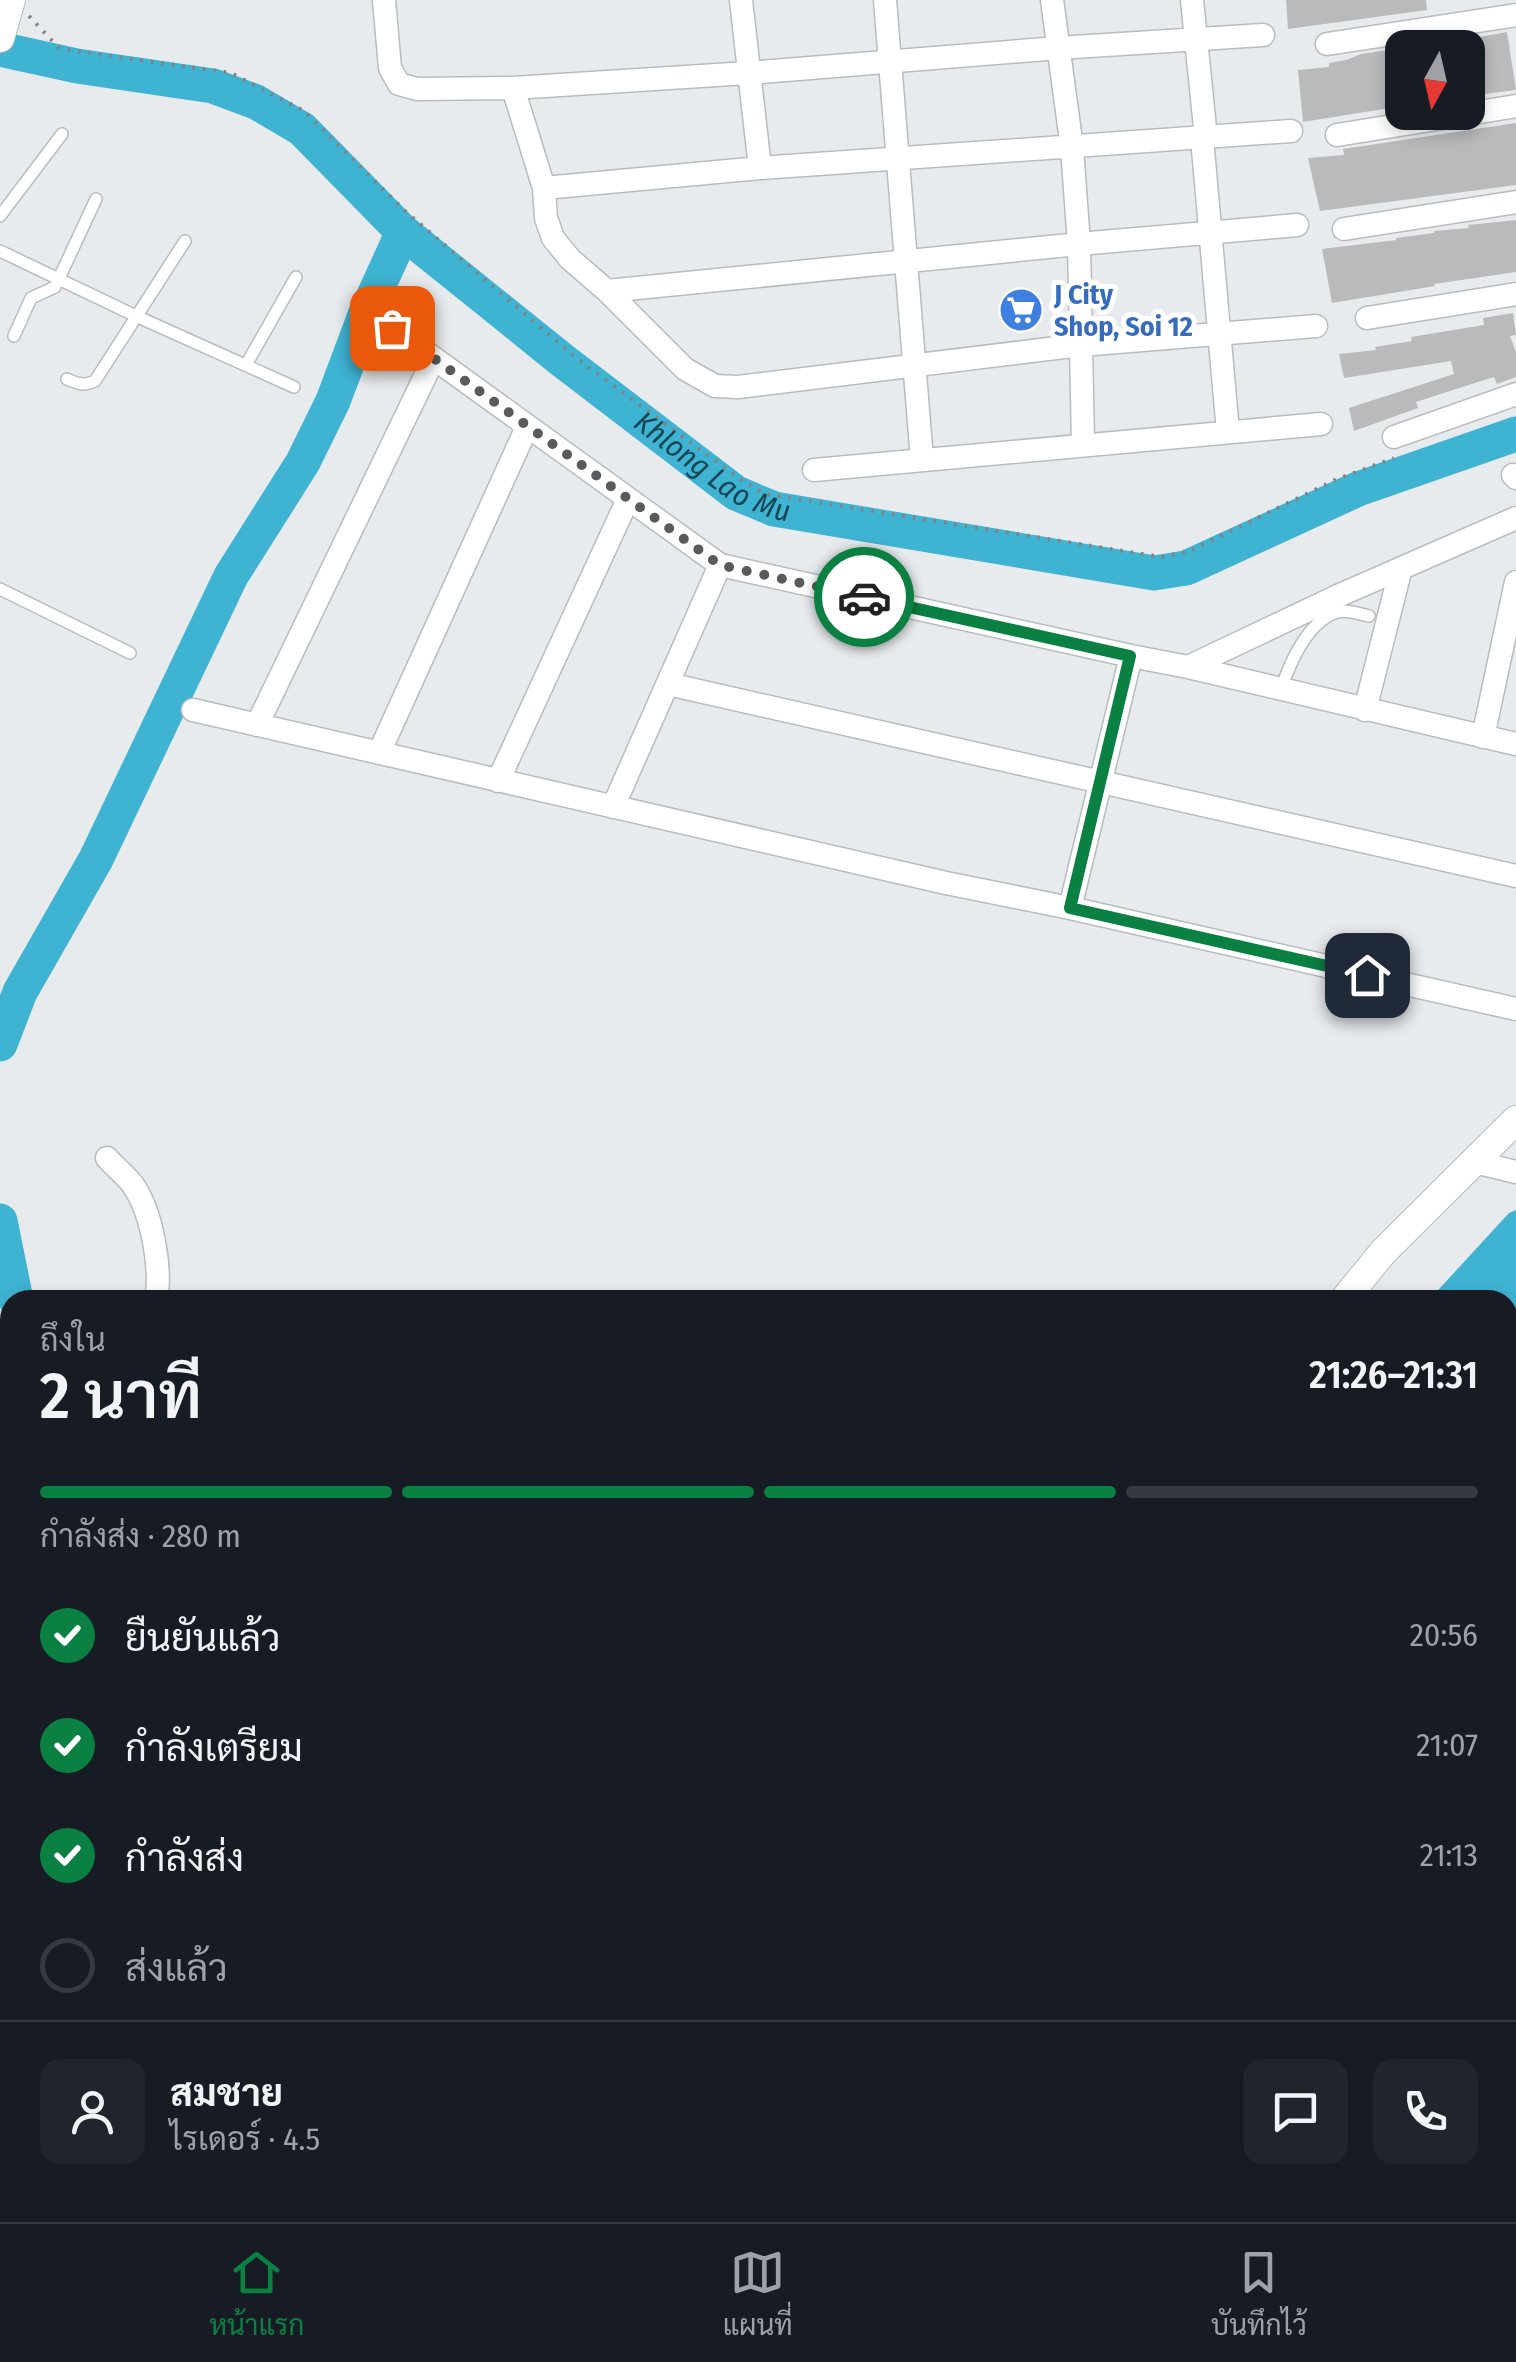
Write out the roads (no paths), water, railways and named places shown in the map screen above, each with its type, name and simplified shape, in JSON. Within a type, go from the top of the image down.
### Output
[{"type":"street","points":[[384,0],[390,68],[399,84],[417,90],[748,73],[1263,35]]},
{"type":"street","points":[[741,0],[760,168]]},
{"type":"street","points":[[885,0],[922,460]]},
{"type":"street","points":[[1052,0],[1072,148],[1079,244],[1083,445]]},
{"type":"street","points":[[1192,0],[1228,432]]},
{"type":"street","points":[[0,38],[15,6]]},
{"type":"street","points":[[1327,44],[1516,14]]},
{"type":"street","points":[[513,88],[544,188],[546,218],[554,238],[685,369],[714,386],[738,388],[1081,344],[1316,326]]},
{"type":"street","points":[[1337,135],[1516,106]]},
{"type":"street","points":[[544,188],[760,168],[1291,131]]},
{"type":"street","points":[[1344,229],[1516,202]]},
{"type":"street","points":[[607,290],[1298,225]]},
{"type":"street","points":[[1367,318],[1516,294]]},
{"type":"street","points":[[392,328],[720,565],[1188,666],[1516,744]]},
{"type":"street","points":[[257,725],[434,358]]},
{"type":"street","points":[[1395,447],[1516,394]]},
{"type":"street","points":[[814,470],[1321,424]]},
{"type":"street","points":[[379,754],[528,427]]},
{"type":"street","points":[[498,781],[628,500]]},
{"type":"street","points":[[1188,666],[1516,518]]},
{"type":"street","points":[[613,808],[720,565]]},
{"type":"street","points":[[1365,710],[1402,568]]},
{"type":"street","points":[[1483,737],[1516,582]]},
{"type":"street","points":[[1070,908],[1130,656]]},
{"type":"street","points":[[668,684],[1516,876]]},
{"type":"street","points":[[193,710],[613,808],[1516,1009]]},
{"type":"street","points":[[1352,1290],[1383,1252],[1516,1120]]},
{"type":"street","points":[[107,1158],[135,1188],[150,1227],[158,1260],[156,1290]]},
{"type":"street","points":[[1475,1162],[1516,1172]]},
{"type":"lane","points":[[0,216],[62,134]]},
{"type":"lane","points":[[14,336],[31,298],[55,286],[60,279],[96,199]]},
{"type":"lane","points":[[67,378],[80,385],[96,381],[185,241]]},
{"type":"lane","points":[[0,251],[294,387]]},
{"type":"lane","points":[[246,365],[296,277]]},
{"type":"lane","points":[[0,589],[130,653]]},
{"type":"lane","points":[[1280,689],[1298,648],[1317,625],[1336,612],[1369,616]]},
{"type":"water","points":[[1516,1210],[1516,1290],[1438,1290]]},
{"type":"waterway","name":"Khlong Lao Mu","points":[[0,49],[77,66],[213,86],[256,102],[302,129],[403,232],[736,493],[774,509],[1154,573],[1186,568],[1358,489],[1516,434]]},
{"type":"waterway","points":[[0,1044],[20,992],[96,859],[231,576],[303,462],[333,401],[366,313],[403,232]]},
{"type":"waterway","points":[[0,1221],[14,1290]]},
{"type":"place","name":"J City Shop, Soi 12","points":[[1021,310]]}]
